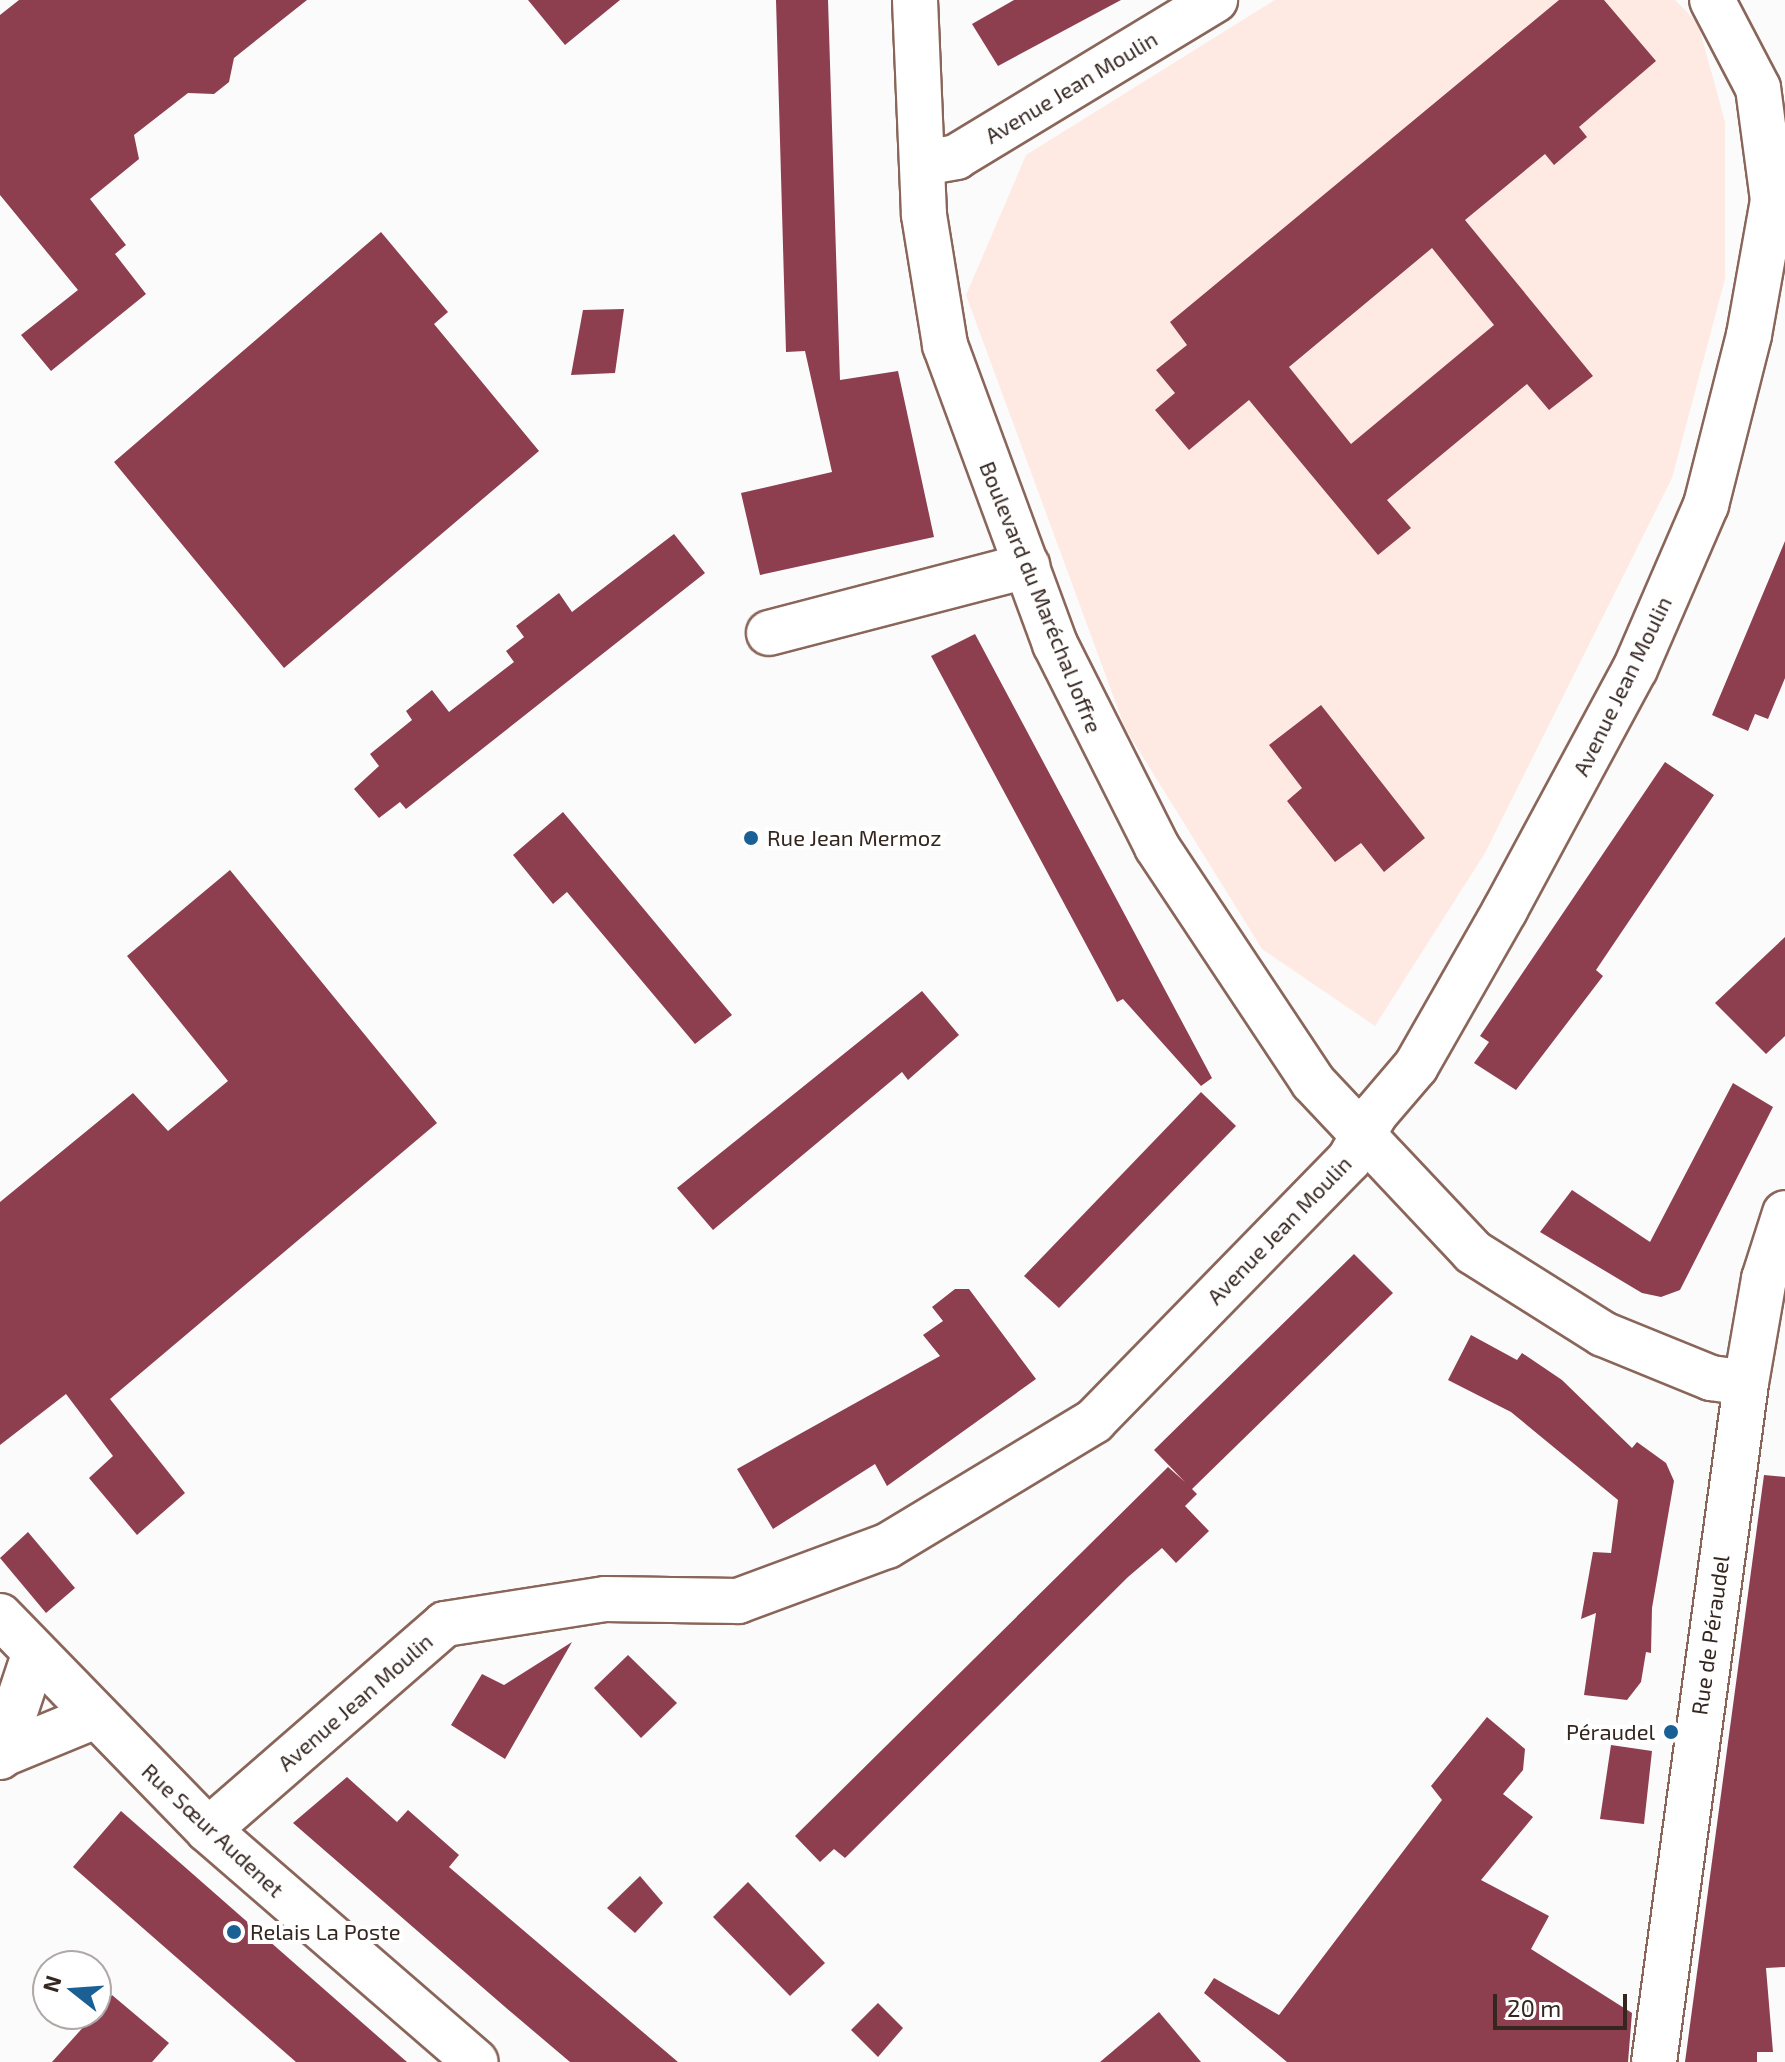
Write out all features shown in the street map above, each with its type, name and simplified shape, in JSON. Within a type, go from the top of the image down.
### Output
[{"type":"street","name":"Boulevard du Maréchal Joffre","points":[[915,0],[929,267],[945,345],[1027,566],[1094,728],[1157,847],[1260,1009],[1361,1138],[1473,1252],[1515,1283],[1646,1353],[1746,1383]]},
{"type":"street","name":"Avenue Jean Moulin","points":[[923,163],[956,157],[1215,0]]},
{"type":"street","name":"Avenue Jean Moulin","points":[[208,1830],[445,1624],[605,1599],[738,1601],[887,1546],[1094,1421],[1349,1160],[1361,1138],[1416,1066],[1505,910],[1635,669],[1706,505],[1749,335],[1773,200],[1758,88],[1712,0]]},
{"type":"street","points":[[769,633],[1027,566]]},
{"type":"street","name":"Rue de Péraudel","points":[[1654,2062],[1746,1383],[1764,1279],[1785,1213]]},
{"type":"street","name":"Rue Sœur Audenet","points":[[0,1616],[93,1717],[208,1830],[476,2062]]},
{"type":"street","points":[[0,1756],[34,1655]]},
{"type":"street","points":[[0,1756],[93,1717]]},
{"type":"shaded area","points":[[1275,0],[1675,0],[1698,23],[1725,122],[1725,279],[1672,478],[1485,853],[1375,1026],[1262,949],[1125,728],[966,295],[1026,155]]},
{"type":"building","points":[[19,0],[307,0],[234,58],[229,82],[214,94],[188,93],[134,135],[139,159],[90,199],[126,245],[115,254],[146,294],[51,371],[21,335],[78,290],[0,195],[0,15]]},
{"type":"building","points":[[528,0],[620,0],[565,45]]},
{"type":"building","points":[[776,0],[828,0],[840,380],[898,371],[934,537],[760,575],[741,493],[832,472],[805,351],[786,352]]},
{"type":"building","points":[[1014,0],[1121,0],[998,66],[972,24]]},
{"type":"building","points":[[1559,0],[1604,0],[1656,61],[1579,127],[1587,137],[1554,165],[1545,154],[1465,220],[1593,376],[1549,410],[1527,384],[1387,500],[1411,528],[1378,555],[1249,400],[1189,450],[1155,410],[1175,393],[1156,370],[1187,345],[1170,322]],"holes":[[[1432,248],[1494,325],[1351,444],[1289,367]]]},
{"type":"building","points":[[381,232],[448,312],[434,324],[539,451],[284,668],[114,462]]},
{"type":"building","points":[[624,309],[615,373],[571,375],[583,310]]},
{"type":"building","points":[[674,534],[705,573],[406,809],[400,802],[379,818],[354,789],[379,766],[370,754],[412,720],[406,711],[432,690],[449,712],[514,662],[506,651],[524,637],[516,626],[559,593],[572,612]]},
{"type":"building","points":[[1785,541],[1785,678],[1768,719],[1755,714],[1748,731],[1712,715]]},
{"type":"building","points":[[975,634],[1212,1078],[1201,1086],[1123,999],[1117,1002],[931,656]]},
{"type":"building","points":[[1321,705],[1425,838],[1384,872],[1361,843],[1335,862],[1287,801],[1302,788],[1269,745]]},
{"type":"building","points":[[1665,762],[1714,795],[1596,970],[1603,976],[1516,1090],[1474,1063],[1489,1042],[1480,1036]]},
{"type":"building","points":[[563,812],[732,1015],[695,1044],[567,892],[553,904],[513,855]]},
{"type":"building","points":[[230,870],[437,1123],[110,1399],[185,1493],[137,1535],[89,1478],[113,1456],[66,1394],[0,1445],[0,1202],[133,1093],[168,1131],[228,1081],[127,956]]},
{"type":"building","points":[[1785,937],[1785,1036],[1766,1054],[1715,1003]]},
{"type":"building","points":[[922,991],[959,1035],[908,1080],[902,1072],[713,1230],[677,1188]]},
{"type":"building","points":[[1733,1083],[1773,1107],[1680,1290],[1661,1297],[1642,1293],[1540,1232],[1572,1190],[1650,1242]]},
{"type":"building","points":[[1201,1092],[1236,1126],[1059,1308],[1024,1276]]},
{"type":"building","points":[[1354,1254],[1393,1293],[1192,1489],[1197,1494],[1185,1506],[1209,1531],[1176,1563],[1162,1548],[1128,1577],[845,1858],[834,1849],[820,1862],[795,1836],[1168,1467],[1185,1482],[1154,1450]]},
{"type":"building","points":[[955,1289],[969,1289],[1036,1379],[887,1486],[875,1464],[773,1529],[737,1469],[940,1356],[923,1335],[943,1321],[932,1307]]},
{"type":"building","points":[[1471,1335],[1517,1360],[1522,1353],[1562,1380],[1632,1448],[1637,1442],[1666,1463],[1674,1481],[1652,1608],[1651,1653],[1646,1652],[1641,1682],[1627,1700],[1584,1695],[1596,1613],[1581,1619],[1593,1552],[1611,1553],[1618,1500],[1511,1412],[1448,1380]]},
{"type":"building","points":[[1764,1475],[1785,1477],[1785,1967],[1766,1968],[1773,2052],[1757,2052],[1757,2062],[1685,2062]]},
{"type":"building","points":[[28,1532],[75,1588],[46,1613],[0,1558]]},
{"type":"building","points":[[572,1642],[505,1759],[451,1725],[482,1674],[504,1685]]},
{"type":"building","points":[[628,1655],[677,1703],[641,1738],[594,1688]]},
{"type":"building","points":[[1487,1717],[1525,1749],[1523,1770],[1503,1794],[1533,1817],[1481,1880],[1549,1916],[1531,1949],[1632,2013],[1628,2062],[1287,2062],[1204,1993],[1214,1978],[1279,2015],[1442,1800],[1431,1786]]},
{"type":"building","points":[[1611,1745],[1652,1751],[1644,1824],[1600,1819]]},
{"type":"building","points":[[347,1777],[397,1822],[408,1810],[459,1855],[449,1867],[678,2062],[570,2062],[511,2012],[293,1823]]},
{"type":"building","points":[[121,1811],[407,2062],[296,2062],[73,1867]]},
{"type":"building","points":[[640,1876],[663,1903],[635,1933],[607,1908]]},
{"type":"building","points":[[748,1882],[825,1963],[790,1996],[713,1917]]},
{"type":"building","points":[[112,1995],[169,2043],[152,2062],[52,2062],[81,2030],[112,2030]]},
{"type":"building","points":[[878,2003],[903,2028],[878,2057],[851,2030]]},
{"type":"building","points":[[1159,2012],[1201,2062],[1100,2062]]},
{"type":"place","name":"Rue Jean Mermoz","points":[[751,838]]},
{"type":"place","name":"Péraudel","points":[[1671,1732]]},
{"type":"place","name":"Relais La Poste","points":[[234,1932]]}]
